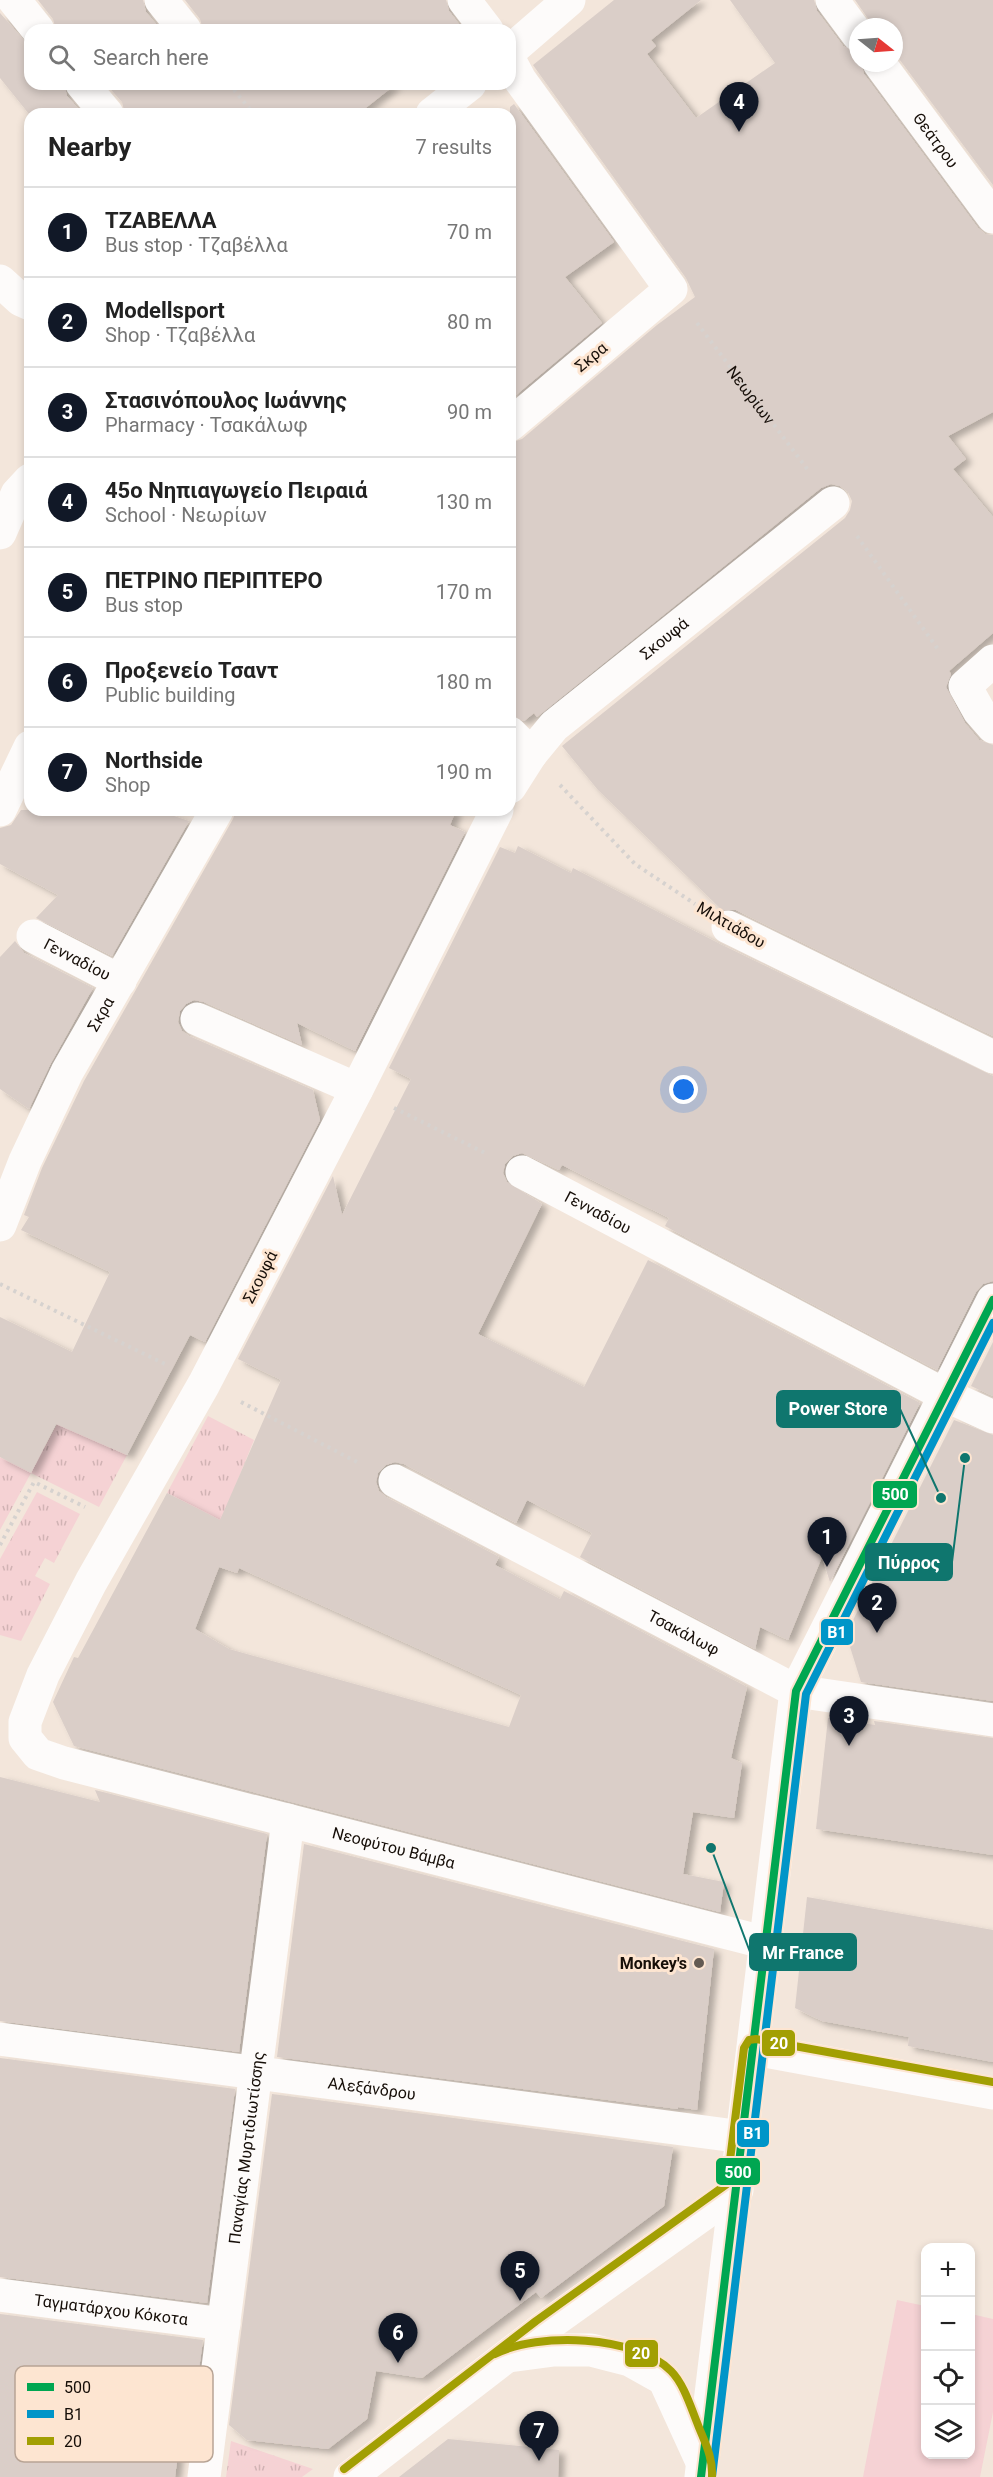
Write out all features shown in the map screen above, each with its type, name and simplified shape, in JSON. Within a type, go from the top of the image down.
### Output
[{"type":"street","points":[[14,0],[33,24]]},
{"type":"street","points":[[161,0],[180,24]]},
{"type":"street","points":[[464,0],[482,24]]},
{"type":"street","points":[[516,46],[569,0]]},
{"type":"street","points":[[832,0],[849,23]]},
{"type":"street","points":[[516,72],[671,289]]},
{"type":"street","name":"Θεάτρου","points":[[886,72],[993,217]]},
{"type":"street","points":[[87,90],[102,108]]},
{"type":"street","points":[[440,108],[462,90]]},
{"type":"street","points":[[0,281],[24,301]]},
{"type":"street","name":"Σκρα","points":[[516,420],[671,289]]},
{"type":"street","points":[[0,533],[17,494],[24,486]]},
{"type":"street","name":"Σκουφά","points":[[516,761],[520,744],[554,726],[833,503]]},
{"type":"street","points":[[993,661],[965,686],[979,711],[993,727]]},
{"type":"street","points":[[0,810],[24,760]]},
{"type":"street","name":"Σκρα","points":[[0,1226],[25,1161],[68,1072],[214,816]]},
{"type":"street","name":"Σκουφά","points":[[28,1742],[24,1722],[43,1675],[91,1582],[204,1384],[357,1089],[494,816]]},
{"type":"street","name":"Μιλτιάδου","points":[[728,927],[993,1057]]},
{"type":"street","name":"Γενναδίου","points":[[33,936],[120,981]]},
{"type":"street","points":[[197,1019],[357,1089]]},
{"type":"street","name":"Γενναδίου","points":[[522,1172],[945,1395],[993,1417]]},
{"type":"street","points":[[701,2470],[737,2190],[796,1691],[993,1300]]},
{"type":"street","name":"Τσακάλωφ","points":[[395,1481],[796,1691],[993,1720]]},
{"type":"street","name":"Νεοφύτου Βάμβα","points":[[28,1742],[38,1754],[64,1763],[767,1943]]},
{"type":"street","name":"Παναγίας Μυρτιδιωτίσσης","points":[[213,2408],[288,1820]]},
{"type":"street","name":"Αλεξάνδρου","points":[[0,2039],[743,2137]]},
{"type":"street","points":[[754,2049],[993,2093]]},
{"type":"street","points":[[350,2477],[509,2356],[737,2190]]},
{"type":"street","name":"Ταγματάρχου Κόκοτα","points":[[0,2295],[224,2324]]},
{"type":"street","points":[[509,2356],[554,2350],[591,2350],[630,2360],[664,2379],[701,2470]]},
{"type":"street","name":"Παναγίας Μυρτιδιωτίσσης","points":[[204,2477],[206,2462]]},
{"type":"path","points":[[235,90],[249,108]]},
{"type":"path","name":"Νεωρίων","points":[[671,289],[833,503],[965,686]]},
{"type":"path","name":"Μιλτιάδου","points":[[520,744],[635,864],[728,927]]},
{"type":"path","points":[[357,1089],[522,1172]]},
{"type":"path","points":[[0,1545],[34,1482],[90,1510]]},
{"type":"green space","points":[[208,1416],[254,1440],[221,1521],[167,1493]]},
{"type":"green space","points":[[57,1424],[127,1455],[99,1507],[31,1473],[0,1530],[0,1457],[31,1472]]},
{"type":"green space","points":[[37,1492],[80,1514],[54,1563],[45,1558],[35,1576],[50,1584],[21,1641],[0,1635],[0,1559]]},
{"type":"green space","points":[[897,2300],[921,2305],[921,2459],[975,2459],[975,2315],[993,2319],[993,2412],[980,2477],[863,2477]]},
{"type":"green space","points":[[231,2441],[313,2469],[302,2477],[226,2477]]},
{"type":"building","points":[[38,0],[143,0],[146,12],[156,24],[54,24]]},
{"type":"building","points":[[185,0],[446,0],[449,11],[459,24],[201,24]]},
{"type":"building","points":[[614,0],[701,0],[651,40],[656,46],[647,54],[696,118],[775,63],[730,0],[814,0],[817,11],[843,46],[849,49],[849,72],[863,72],[978,228],[985,234],[993,235],[993,412],[948,436],[966,459],[953,469],[993,517],[993,633],[949,671],[951,674],[946,687],[965,723],[979,740],[993,745],[993,1036],[736,910],[722,910],[598,790],[562,746],[845,518],[852,501],[848,492],[840,486],[831,484],[821,488],[537,717],[534,713],[524,721],[516,718],[516,441],[522,439],[657,325],[695,297],[686,278],[533,65]]},
{"type":"building","points":[[855,0],[993,0],[993,185],[903,64],[903,18],[868,18]]},
{"type":"building","points":[[0,13],[24,40],[24,90],[66,90],[67,96],[78,108],[24,108],[0,78]]},
{"type":"building","points":[[111,90],[388,90],[366,108],[124,108],[122,102]]},
{"type":"building","points":[[514,104],[614,242],[565,277],[602,323],[516,395],[516,108],[510,107]]},
{"type":"building","points":[[21,810],[24,810],[24,816],[174,816],[189,821],[112,956],[36,918],[58,895],[0,864],[0,828],[11,825]]},
{"type":"building","points":[[234,816],[454,816],[450,825],[465,832],[355,1051],[297,1023],[302,1045],[204,1002],[194,1000],[180,1011],[178,1022],[182,1031],[189,1036],[313,1090],[320,1120],[205,1342],[190,1335],[127,1455],[56,1424],[31,1473],[0,1457],[0,1317],[72,1352],[110,1272],[21,1230],[29,1217],[24,1215],[42,1168],[84,1081]]},
{"type":"building","points":[[518,846],[571,873],[573,868],[720,944],[993,1076],[993,1281],[983,1284],[976,1292],[937,1370],[665,1226],[669,1218],[562,1165],[559,1170],[522,1153],[513,1156],[505,1164],[503,1173],[507,1182],[542,1204],[478,1334],[584,1387],[648,1260],[920,1403],[830,1582],[822,1557],[788,1640],[760,1627],[755,1649],[580,1557],[592,1533],[527,1500],[516,1523],[404,1464],[395,1462],[386,1465],[378,1473],[376,1482],[379,1491],[386,1497],[499,1557],[495,1565],[560,1599],[564,1591],[747,1687],[731,1758],[742,1763],[734,1818],[693,1812],[683,1874],[724,1882],[720,1912],[74,1746],[53,1702],[74,1657],[78,1658],[167,1493],[220,1520],[281,1380],[238,1359],[333,1176],[342,1215],[411,1079],[389,1068],[500,847],[515,853]],"holes":[[[219,1567],[237,1573],[239,1568],[521,1695],[509,1727],[229,1649],[195,1629]]]},
{"type":"building","points":[[15,941],[24,953],[93,988],[51,1063],[29,1109],[0,1089],[0,957]]},
{"type":"building","points":[[993,1342],[993,1396],[971,1386]]},
{"type":"building","points":[[954,1420],[993,1435],[993,1701],[861,1682],[846,1634]]},
{"type":"building","points":[[828,1718],[875,1725],[874,1721],[993,1738],[993,1855],[816,1829]]},
{"type":"building","points":[[0,1777],[100,1802],[95,1790],[267,1834],[239,2052],[0,2021]]},
{"type":"building","points":[[304,1844],[714,1949],[697,2110],[277,2057]]},
{"type":"building","points":[[807,1897],[993,1930],[993,2062],[908,2046],[909,2037],[822,2021],[795,2008]]},
{"type":"building","points":[[0,2058],[235,2089],[207,2303],[0,2277]]},
{"type":"building","points":[[272,2094],[673,2147],[664,2206],[541,2298],[536,2292],[422,2378],[376,2371],[367,2419],[328,2449],[247,2440],[229,2425]]},
{"type":"building","points":[[0,2314],[203,2340],[199,2366],[15,2366],[15,2462],[177,2462],[175,2477],[0,2477]]},
{"type":"building","points":[[448,2439],[559,2450],[558,2477],[399,2477]]},
{"type":"transit line","name":"500","points":[[701,2477],[796,1691],[993,1300]]},
{"type":"transit line","name":"Β1","points":[[712,2477],[806,1694],[993,1323]]},
{"type":"transit line","name":"20","points":[[344,2469],[536,2321],[727,2184],[744,2048],[749,2040],[756,2039],[993,2082]]},
{"type":"transit line","name":"20","points":[[495,2354],[536,2342],[560,2340],[611,2344],[655,2359],[676,2376],[683,2389],[708,2450],[712,2477]]},
{"type":"place","name":"45ο Νηπιαγωγείο Πειραιά","points":[[739,132]]},
{"type":"place","name":"Πύρρος","points":[[965,1458]]},
{"type":"place","name":"Power Store","points":[[941,1498]]},
{"type":"place","name":"ΤΖΑΒΕΛΛΑ","points":[[827,1567]]},
{"type":"place","name":"Modellsport","points":[[877,1633]]},
{"type":"place","name":"Στασινόπουλος Ιωάννης","points":[[849,1746]]},
{"type":"place","name":"Mr France","points":[[711,1848]]},
{"type":"place","name":"Monkey's","points":[[699,1963]]},
{"type":"place","name":"ΠΕΤΡΙΝΟ ΠΕΡΙΠΤΕΡΟ","points":[[520,2301]]},
{"type":"place","name":"Προξενείο Τσαντ","points":[[398,2363]]},
{"type":"place","name":"Northside","points":[[539,2461]]}]
